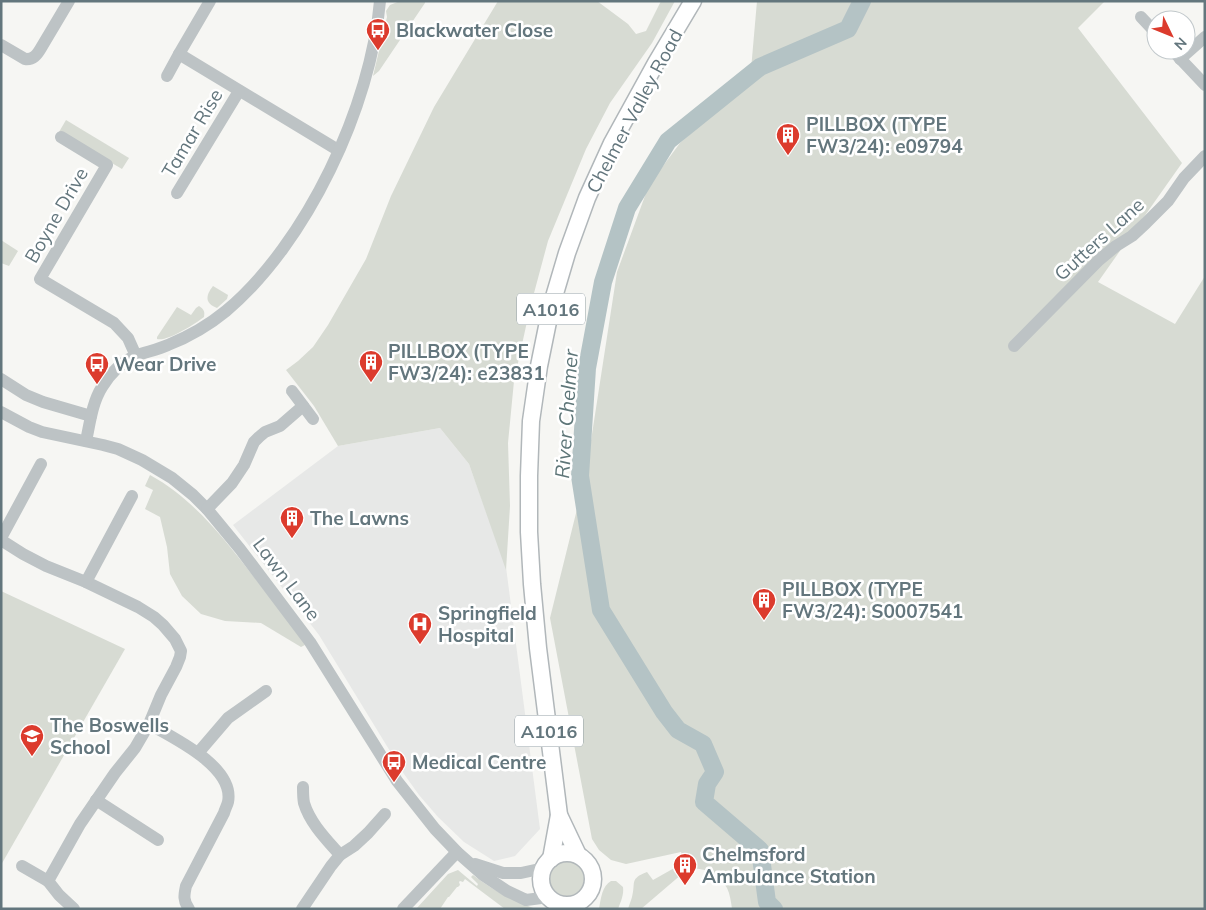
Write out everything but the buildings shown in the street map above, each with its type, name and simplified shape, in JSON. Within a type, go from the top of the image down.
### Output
[{"type":"main road","name":"Chelmer Valley Road","points":[[578,855],[559,815],[538,648],[530,540],[529,476],[531,421],[539,366],[551,307],[567,253],[587,198],[612,143],[693,1]]},
{"type":"main road","name":"Chelmer Valley Road","points":[[547,864],[559,815]]},
{"type":"main road","points":[[547,864],[562,854],[578,855]]},
{"type":"main road","name":"A1016","points":[[578,855],[588,863],[592,872],[591,909]]},
{"type":"main road","name":"A1016","points":[[547,864],[541,878],[543,889],[554,902]]},
{"type":"main road","points":[[554,902],[574,904],[590,892]]},
{"type":"street","points":[[1,45],[24,59],[33,58],[37,55],[69,1]]},
{"type":"street","points":[[167,76],[210,1]]},
{"type":"street","points":[[86,441],[95,402],[102,387],[118,367],[136,356],[168,345],[208,324],[248,290],[276,258],[296,230],[322,185],[349,126],[373,48],[380,1]]},
{"type":"street","points":[[1141,17],[1146,22]]},
{"type":"street","name":"Tamar Rise","points":[[179,54],[338,150]]},
{"type":"street","points":[[1182,60],[1205,85]]},
{"type":"street","name":"Tamar Rise","points":[[178,193],[239,91]]},
{"type":"street","name":"Boyne Drive","points":[[61,137],[107,165],[40,280],[114,323],[128,338],[136,356]]},
{"type":"street","name":"Gutters Lane","points":[[1014,346],[1099,260],[1132,236],[1146,223],[1168,201],[1184,178],[1205,156]]},
{"type":"street","points":[[1,379],[26,395],[43,402],[91,416]]},
{"type":"street","points":[[292,391],[313,419]]},
{"type":"street","points":[[207,509],[232,483],[259,437],[265,432],[280,426],[303,406]]},
{"type":"street","name":"Lawn Lane","points":[[1,412],[42,432],[118,449],[156,467],[182,486],[207,509],[240,549],[310,642],[397,781],[435,829],[468,862],[507,892],[526,900],[554,902]]},
{"type":"street","points":[[41,464],[1,539],[23,554],[46,566],[86,582],[138,607],[154,617],[169,632],[181,651],[180,658],[160,695],[149,724],[135,748],[115,773],[80,824],[48,881]]},
{"type":"street","points":[[86,582],[132,496]]},
{"type":"street","points":[[198,752],[228,718],[266,691]]},
{"type":"street","points":[[149,724],[198,752],[218,772],[227,787],[228,802],[186,886],[185,904],[189,909]]},
{"type":"street","points":[[303,786],[304,801],[314,825],[340,856]]},
{"type":"street","points":[[96,800],[158,840]]},
{"type":"street","points":[[302,909],[331,866],[385,814]]},
{"type":"street","points":[[403,909],[457,852]]},
{"type":"street","name":"Lawn Lane","points":[[468,862],[502,873],[521,873],[547,864]]},
{"type":"street","points":[[22,866],[48,881],[74,909]]},
{"type":"shaded area","points":[[400,1],[425,1],[425,3],[379,71],[373,76],[387,17],[386,11],[390,5]]},
{"type":"shaded area","points":[[498,1],[597,1],[628,24],[636,34],[646,31],[661,1],[675,1],[652,43],[610,103],[586,149],[548,241],[530,308],[514,381],[508,443],[510,506],[506,570],[469,464],[440,428],[338,446],[314,406],[286,370],[313,347],[366,259],[391,196],[434,107]]},
{"type":"shaded area","points":[[757,1],[1105,1],[1078,28],[1182,163],[1098,282],[1175,324],[1205,276],[1205,909],[732,909],[728,890],[720,878],[711,872],[689,868],[641,909],[628,909],[635,879],[647,872],[653,880],[685,862],[681,852],[626,864],[611,860],[599,850],[592,839],[550,618],[586,473],[617,272],[649,185],[680,143],[750,81]]},
{"type":"shaded area","points":[[66,120],[129,158],[122,169],[59,132]]},
{"type":"shaded area","points":[[1,240],[18,251],[9,266],[1,263]]},
{"type":"shaded area","points":[[213,286],[228,295],[227,299],[217,308],[208,301],[209,293]]},
{"type":"shaded area","points":[[199,306],[204,311],[204,317],[174,335],[157,339],[177,307],[191,315]]},
{"type":"shaded area","name":"Springfield Hospital","points":[[440,428],[469,464],[506,567],[540,829],[515,856],[494,861],[464,842],[419,795],[404,774],[319,635],[233,525],[338,446]]},
{"type":"shaded area","points":[[150,475],[165,484],[205,518],[228,544],[307,644],[301,647],[261,623],[225,621],[201,614],[182,596],[170,574],[167,547],[160,517],[145,509],[153,490],[145,486]]},
{"type":"shaded area","name":"The Boswells School","points":[[1,591],[125,649],[1,865]]},
{"type":"shaded area","points":[[568,861],[581,867],[587,880],[581,893],[568,899],[555,893],[549,880],[555,867]]},
{"type":"shaded area","points":[[458,870],[477,886],[478,884],[471,877],[473,875],[503,894],[536,909],[505,909],[465,879],[463,882],[459,882],[460,885],[448,897],[440,909],[416,909],[448,874]]},
{"type":"shaded area","points":[[611,881],[616,881],[623,887],[623,895],[618,909],[599,909],[604,889]]},
{"type":"waterway","name":"River Chelmer","points":[[774,909],[767,902],[760,850],[704,802],[707,784],[715,772],[703,744],[678,730],[664,712],[601,610],[580,476],[587,368],[603,282],[627,208],[668,141],[760,67],[848,29],[862,1]]},
{"type":"place","name":"Blackwater Close","points":[[378,51]]},
{"type":"place","name":"PILLBOX (TYPE FW3/24): e09794","points":[[788,156]]},
{"type":"place","name":"PILLBOX (TYPE FW3/24): e23831","points":[[371,383]]},
{"type":"place","name":"Wear Drive","points":[[97,385]]},
{"type":"place","name":"The Lawns","points":[[292,539]]},
{"type":"place","name":"PILLBOX (TYPE FW3/24): S0007541","points":[[764,621]]},
{"type":"place","name":"Springfield Hospital","points":[[420,645]]},
{"type":"place","name":"The Boswells School","points":[[32,757]]},
{"type":"place","name":"Medical Centre","points":[[394,783]]},
{"type":"place","name":"Chelmsford Ambulance Station","points":[[685,886]]}]
